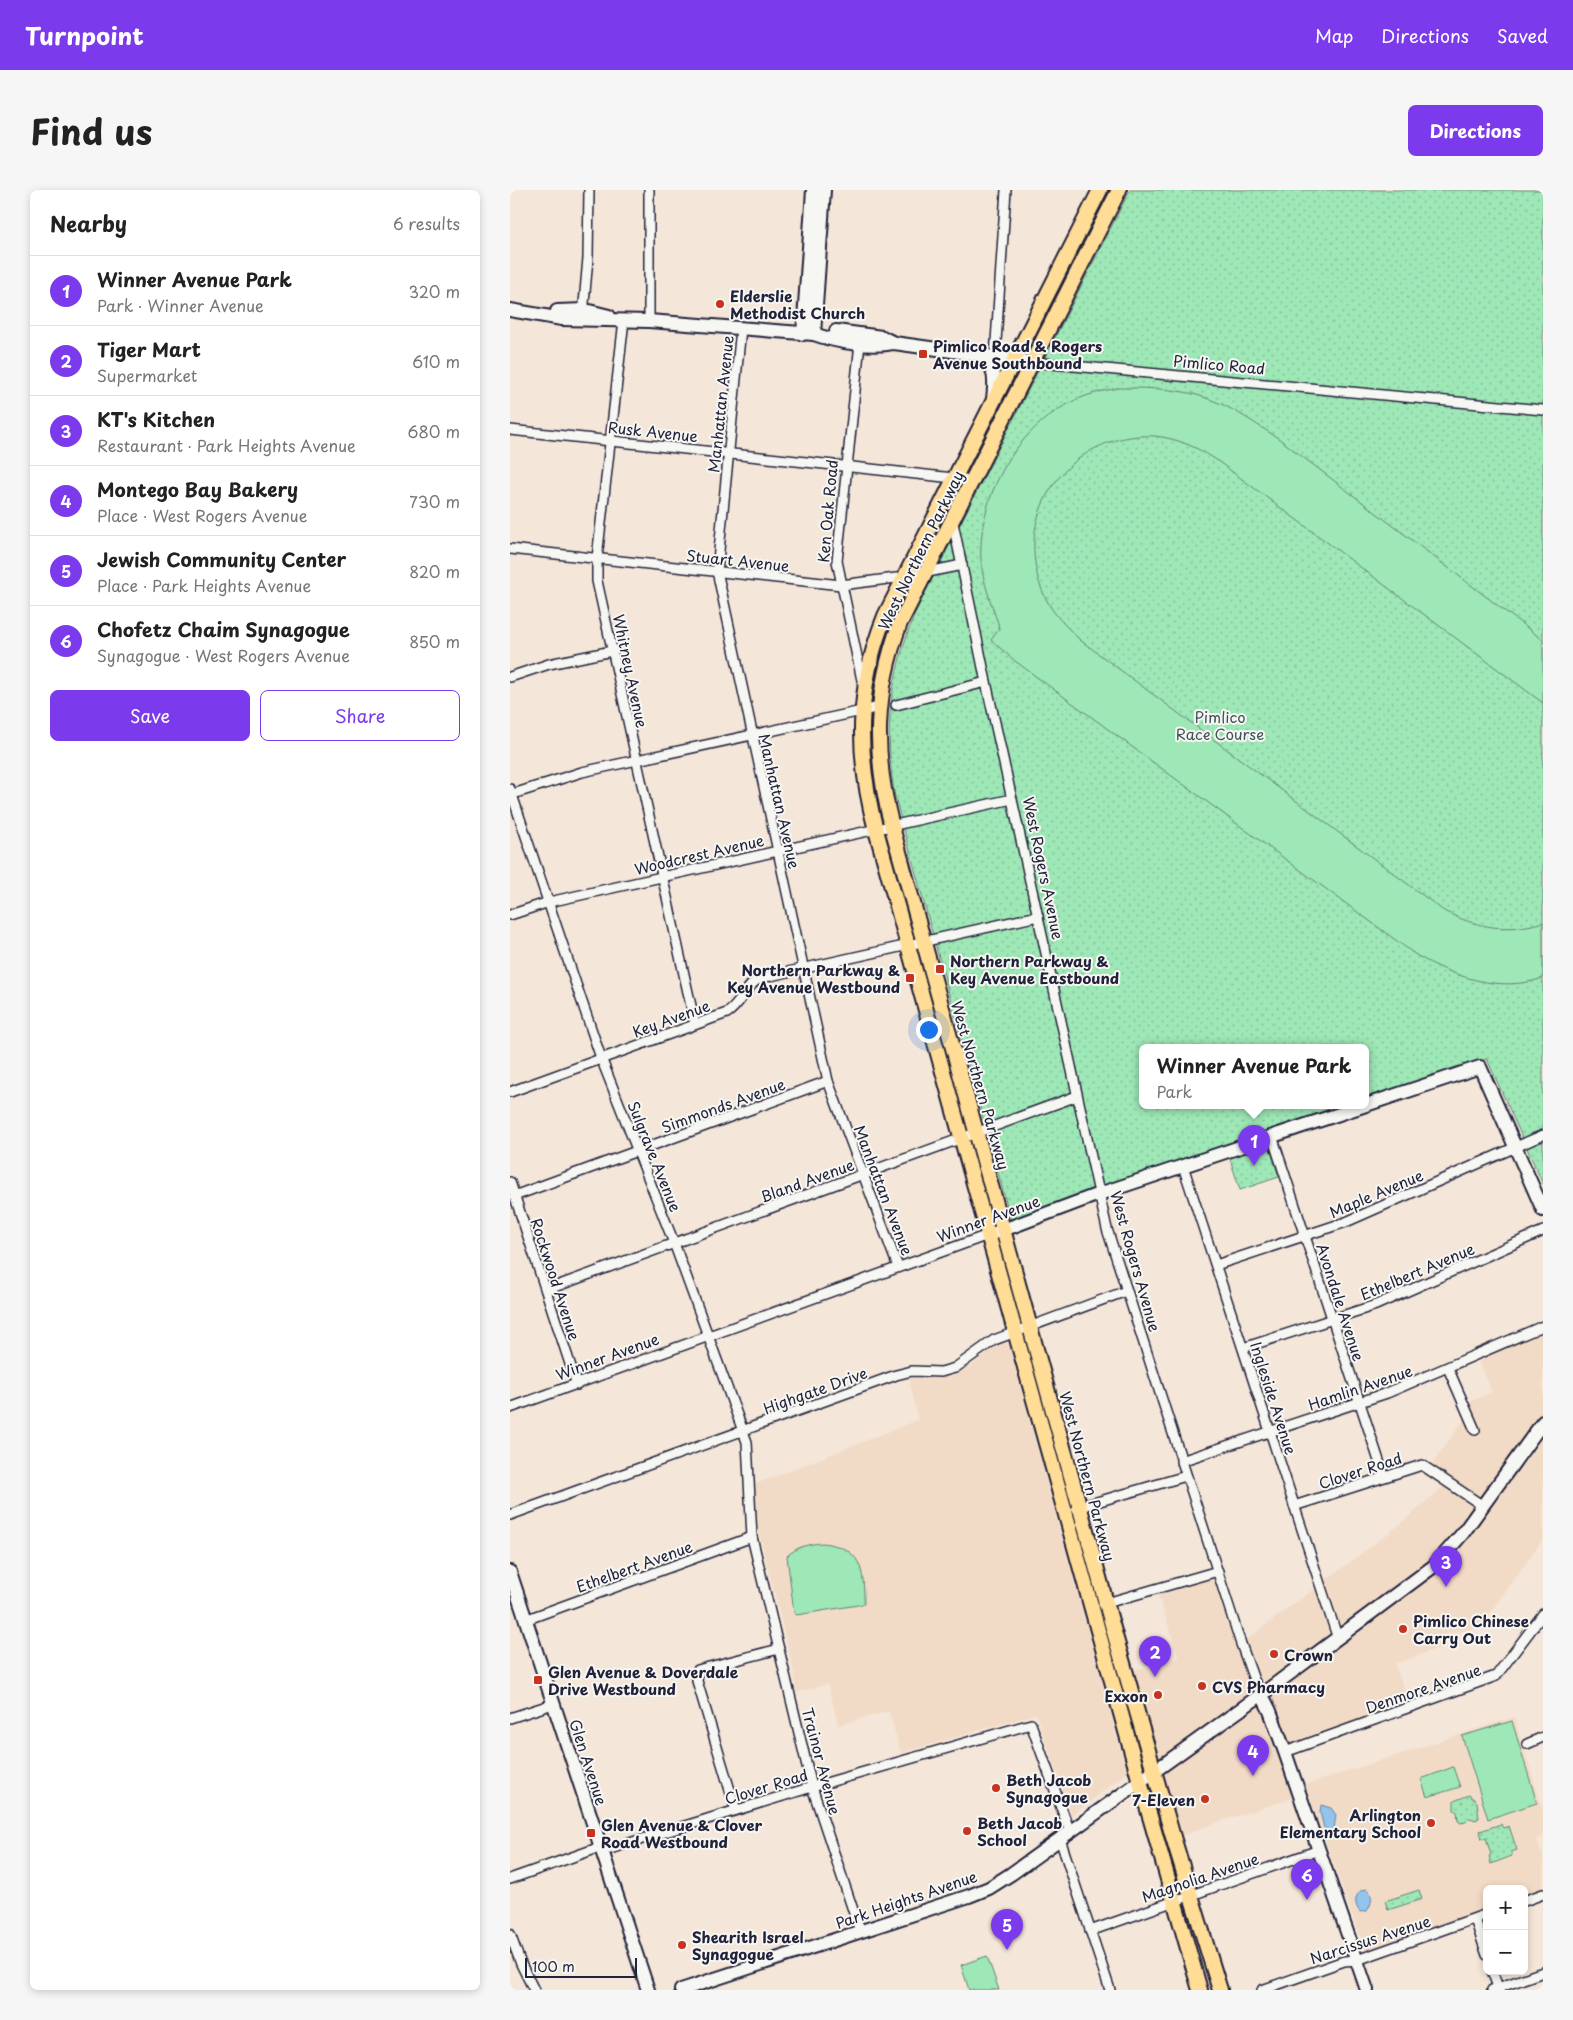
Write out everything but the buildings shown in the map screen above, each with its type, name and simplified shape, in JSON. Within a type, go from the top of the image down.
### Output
[{"type":"main road","name":"West Northern Parkway","points":[[1100,190],[892,599],[877,636],[864,690],[862,762],[867,794],[876,830],[961,1139],[1173,1901],[1200,1990]]},
{"type":"main road","name":"West Northern Parkway","points":[[1119,190],[900,622],[886,667],[880,707],[878,733],[880,769],[892,827],[1106,1603],[1190,1895],[1220,1990]]},
{"type":"main road","points":[[1140,1782],[1148,1786],[1172,1860],[1183,1871]]},
{"type":"street","points":[[583,315],[588,258],[589,190]]},
{"type":"street","points":[[649,321],[650,190]]},
{"type":"street","points":[[809,334],[813,190]]},
{"type":"street","points":[[809,334],[824,190]]},
{"type":"street","points":[[993,402],[994,372],[989,356],[1006,190]]},
{"type":"street","name":"Pimlico Road","points":[[510,310],[540,314],[552,311],[624,320],[809,334],[824,338],[858,338],[880,346],[894,344],[1031,362],[1543,410]]},
{"type":"street","name":"Whitney Avenue","points":[[624,320],[597,558],[597,581],[695,1024]]},
{"type":"street","name":"Manhattan Avenue","points":[[742,328],[717,571],[828,1081],[898,1267]]},
{"type":"street","name":"Ken Oak Road","points":[[858,338],[837,556],[841,585],[864,690]]},
{"type":"street","name":"Rusk Avenue","points":[[510,430],[972,480]]},
{"type":"street","name":"West Rogers Avenue","points":[[952,518],[986,682],[1113,1250],[1254,1680],[1270,1711],[1367,1990]]},
{"type":"street","name":"Stuart Avenue","points":[[510,549],[841,585],[904,577],[962,565]]},
{"type":"street","points":[[510,677],[549,664],[612,651]]},
{"type":"street","points":[[896,705],[986,682]]},
{"type":"street","points":[[511,793],[582,772],[880,707]]},
{"type":"street","name":"Sulgrave Avenue","points":[[511,793],[601,1058],[674,1243],[742,1431],[748,1453],[749,1514],[752,1537]]},
{"type":"street","name":"Woodcrest Avenue","points":[[510,915],[549,902],[1012,799]]},
{"type":"street","name":"Key Avenue","points":[[510,1092],[731,1010],[757,980],[924,940],[1038,916]]},
{"type":"street","name":"Winner Avenue","points":[[1369,1104],[1480,1067],[1516,1147]]},
{"type":"street","name":"Simmonds Avenue","points":[[514,1196],[828,1081]]},
{"type":"street","name":"Bland Avenue","points":[[546,1290],[1078,1096]]},
{"type":"street","name":"Winner Avenue","points":[[510,1408],[1099,1194],[1353,1109]]},
{"type":"street","name":"Maple Avenue","points":[[1216,1265],[1357,1218],[1543,1135]]},
{"type":"street","name":"Avondale Avenue","points":[[1272,1136],[1384,1476]]},
{"type":"street","points":[[1516,1147],[1543,1210]]},
{"type":"street","name":"Ingleside Avenue","points":[[1183,1166],[1338,1639]]},
{"type":"street","name":"Rockwood Avenue","points":[[510,1182],[577,1385]]},
{"type":"street","name":"Ethelbert Avenue","points":[[1243,1348],[1376,1305],[1543,1231]]},
{"type":"street","name":"Highgate Drive","points":[[510,1515],[896,1375],[912,1371],[948,1371],[968,1360],[986,1345],[1015,1331],[1126,1290]]},
{"type":"street","name":"Hamlin Avenue","points":[[1181,1460],[1403,1387],[1543,1326]]},
{"type":"street","points":[[1448,1368],[1475,1430]]},
{"type":"street","name":"Park Heights Avenue","points":[[681,1990],[990,1888],[1262,1695],[1438,1562],[1452,1547],[1483,1506],[1543,1422]]},
{"type":"street","name":"Clover Road","points":[[1294,1506],[1417,1466],[1426,1466],[1483,1506]]},
{"type":"street","points":[[1065,1511],[1186,1476]]},
{"type":"street","name":"Ethelbert Avenue","points":[[525,1620],[752,1537]]},
{"type":"street","name":"Trainor Avenue","points":[[752,1537],[812,1787],[860,1931]]},
{"type":"street","points":[[1092,1608],[1218,1571]]},
{"type":"street","name":"Glen Avenue","points":[[510,1572],[648,1990]]},
{"type":"street","name":"Denmore Avenue","points":[[1284,1752],[1496,1676],[1543,1614]]},
{"type":"street","points":[[736,1810],[697,1681],[698,1670],[779,1649]]},
{"type":"street","points":[[510,1718],[553,1704]]},
{"type":"street","name":"Clover Road","points":[[510,1879],[595,1850],[610,1848],[1031,1724],[1065,1836]]},
{"type":"street","points":[[1527,1744],[1543,1737]]},
{"type":"street","points":[[1065,1836],[1090,1931],[1110,1990]]},
{"type":"street","name":"Magnolia Avenue","points":[[1090,1931],[1319,1850]]},
{"type":"street","points":[[1528,1900],[1543,1894]]},
{"type":"street","name":"Narcissus Avenue","points":[[1262,1990],[1344,1961],[1357,1960],[1483,1916]]},
{"type":"street","points":[[1475,1919],[1483,1944]]},
{"type":"street","points":[[510,1934],[521,1964],[534,1990]]},
{"type":"street","points":[[1493,1975],[1496,1989],[1543,1972]]},
{"type":"shaded area","points":[[1543,1328],[1543,1539],[1482,1624],[1472,1629],[1441,1636],[1444,1646],[1395,1664],[1411,1708],[1285,1752],[1300,1796],[1224,1820],[1168,1841],[1152,1792],[1120,1674],[1179,1658],[1156,1589],[1219,1572],[1242,1643],[1398,1526],[1449,1482],[1429,1468],[1467,1415],[1463,1405],[1492,1392],[1477,1356]]},
{"type":"shaded area","points":[[1005,1343],[1009,1345],[1127,1773],[1072,1815],[1036,1714],[901,1753],[889,1711],[838,1725],[828,1684],[796,1693],[794,1672],[757,1525],[753,1485],[918,1420],[909,1378],[951,1377],[970,1367],[992,1348]]},
{"type":"shaded area","name":"Arlington Elementary School","points":[[1514,1717],[1543,1810],[1543,1836],[1537,1839],[1543,1857],[1543,1890],[1528,1896],[1528,1885],[1483,1885],[1483,1911],[1366,1953],[1305,1785]]},
{"type":"green space","name":"Pimlico Race Course","points":[[1130,190],[1543,190],[1543,1184],[1487,1059],[1369,1098],[1369,1044],[1139,1044],[1139,1109],[1336,1109],[1104,1186],[1011,1220],[895,797],[891,772],[891,702],[900,658],[916,611]]},
{"type":"green space","points":[[1118,388],[1155,389],[1191,393],[1239,413],[1278,438],[1543,640],[1543,703],[1215,459],[1189,445],[1170,439],[1140,436],[1120,439],[1101,446],[1083,456],[1068,468],[1054,484],[1044,501],[1037,520],[1034,549],[1039,583],[1053,611],[1080,640],[1444,911],[1468,921],[1493,927],[1517,927],[1543,922],[1543,978],[1510,984],[1494,983],[1462,976],[1416,955],[1015,661],[991,640],[999,629],[985,585],[981,561],[982,535],[987,508],[996,483],[1009,459],[1026,437],[1045,419],[1068,404],[1095,393]]},
{"type":"green space","points":[[1268,1143],[1279,1177],[1240,1190],[1229,1156]]},
{"type":"green space","points":[[823,1543],[846,1550],[858,1562],[863,1580],[864,1604],[797,1615],[794,1613],[787,1556],[804,1546]]},
{"type":"green space","points":[[1512,1721],[1537,1803],[1488,1819],[1462,1736]]},
{"type":"green space","points":[[1453,1767],[1460,1787],[1427,1797],[1421,1779]]},
{"type":"green space","points":[[1469,1795],[1477,1802],[1479,1818],[1476,1820],[1470,1818],[1466,1822],[1461,1823],[1458,1821],[1457,1812],[1454,1810],[1454,1801]]},
{"type":"green space","points":[[1501,1824],[1503,1828],[1509,1826],[1517,1850],[1511,1852],[1512,1856],[1491,1864],[1489,1856],[1491,1855],[1486,1838],[1482,1839],[1480,1831]]},
{"type":"green space","points":[[1419,1890],[1422,1899],[1388,1910],[1385,1901]]},
{"type":"green space","points":[[987,1956],[999,1990],[969,1990],[961,1965]]},
{"type":"water","points":[[1321,1805],[1331,1808],[1336,1815],[1334,1829],[1329,1832],[1324,1828],[1320,1812]]},
{"type":"water","points":[[1367,1889],[1371,1894],[1371,1902],[1367,1911],[1360,1912],[1356,1897],[1359,1892]]},
{"type":"place","name":"Elderslie Methodist Church","points":[[720,304]]},
{"type":"place","name":"Pimlico Road & Rogers Avenue Southbound","points":[[923,354]]},
{"type":"place","name":"Northern Parkway & Key Avenue Eastbound","points":[[940,969]]},
{"type":"place","name":"Northern Parkway & Key Avenue Westbound","points":[[910,978]]},
{"type":"place","name":"Winner Avenue Park","points":[[1254,1166]]},
{"type":"place","name":"KT's Kitchen","points":[[1446,1587]]},
{"type":"place","name":"Pimlico Chinese Carry Out","points":[[1403,1629]]},
{"type":"place","name":"Crown","points":[[1274,1654]]},
{"type":"place","name":"Tiger Mart","points":[[1155,1677]]},
{"type":"place","name":"Glen Avenue & Doverdale Drive Westbound","points":[[538,1680]]},
{"type":"place","name":"CVS Pharmacy","points":[[1202,1686]]},
{"type":"place","name":"Exxon","points":[[1158,1695]]},
{"type":"place","name":"Montego Bay Bakery","points":[[1253,1776]]},
{"type":"place","name":"Beth Jacob Synagogue","points":[[996,1788]]},
{"type":"place","name":"7-Eleven","points":[[1205,1799]]},
{"type":"place","name":"Arlington Elementary School","points":[[1431,1823]]},
{"type":"place","name":"Beth Jacob School","points":[[967,1831]]},
{"type":"place","name":"Glen Avenue & Clover Road Westbound","points":[[591,1833]]},
{"type":"place","name":"Chofetz Chaim Synagogue","points":[[1307,1900]]},
{"type":"place","name":"Shearith Israel Synagogue","points":[[682,1945]]},
{"type":"place","name":"Jewish Community Center","points":[[1007,1950]]}]
